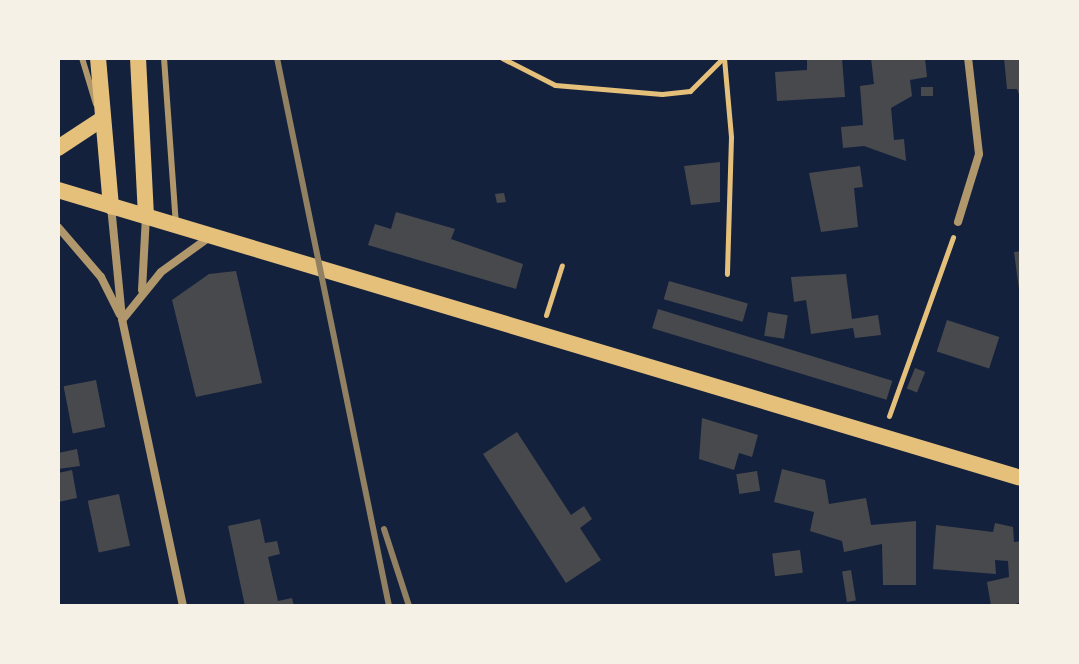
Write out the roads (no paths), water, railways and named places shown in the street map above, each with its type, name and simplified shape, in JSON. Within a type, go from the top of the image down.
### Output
[{"type":"main road","points":[[98,58],[111,206]]},
{"type":"main road","points":[[138,58],[146,216]]},
{"type":"main road","points":[[58,148],[102,119]]},
{"type":"main road","points":[[58,190],[541,331],[880,439],[1021,478]]},
{"type":"street","points":[[958,222],[979,154],[968,58]]},
{"type":"street","points":[[111,206],[122,319],[183,606]]},
{"type":"street","points":[[142,291],[146,216]]},
{"type":"street","points":[[58,227],[101,277],[122,319]]},
{"type":"street","points":[[122,319],[142,291],[213,235]]},
{"type":"lane","points":[[82,58],[102,119]]},
{"type":"lane","points":[[164,58],[176,225]]},
{"type":"railway","points":[[277,58],[389,606]]},
{"type":"railway","points":[[384,529],[409,606]]}]
